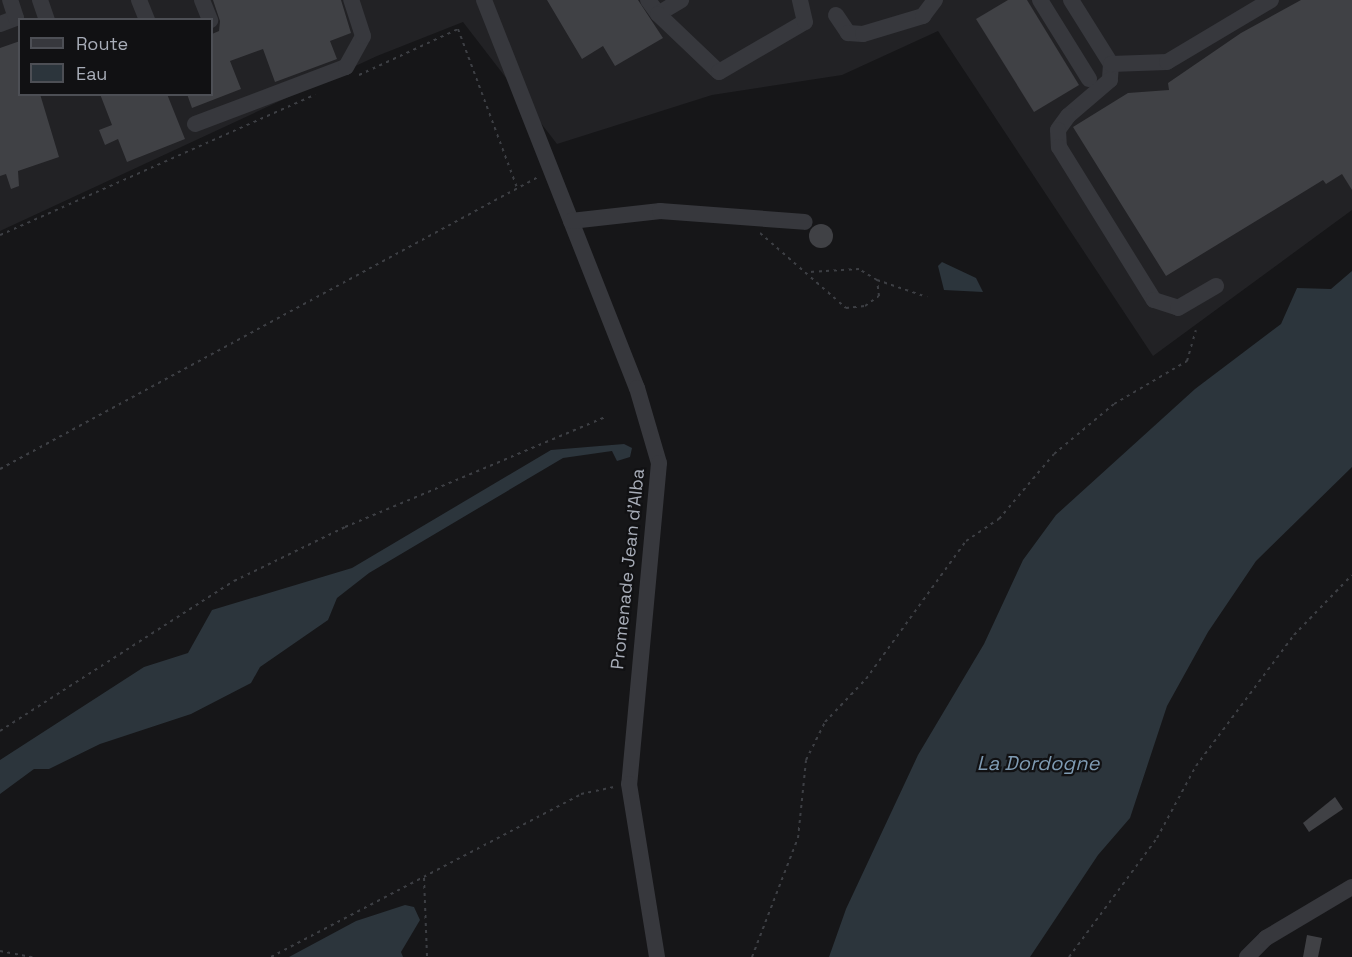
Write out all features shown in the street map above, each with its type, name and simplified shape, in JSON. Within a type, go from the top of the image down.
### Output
[{"type":"street","points":[[0,24],[16,18],[10,0]]},
{"type":"street","points":[[40,0],[46,18]]},
{"type":"street","points":[[139,0],[146,18]]},
{"type":"street","points":[[202,0],[210,18]]},
{"type":"street","points":[[195,124],[346,67],[363,36],[351,0]]},
{"type":"street","name":"Promenade Jean d'Alba","points":[[484,0],[637,388],[659,463],[629,784],[657,957]]},
{"type":"street","points":[[653,7],[681,0]]},
{"type":"street","points":[[653,7],[719,72],[805,22],[800,0]]},
{"type":"street","points":[[836,15],[848,33],[863,34],[923,16],[936,0]]},
{"type":"street","points":[[1071,0],[1111,64],[1101,93],[1082,104],[1059,130],[1059,147],[1154,300],[1178,308],[1216,286]]},
{"type":"street","points":[[1111,64],[1167,62],[1271,0]]},
{"type":"street","points":[[1044,1],[1089,78]]},
{"type":"street","points":[[1076,57],[1098,42]]},
{"type":"street","points":[[571,221],[660,211],[805,222]]},
{"type":"street","points":[[1247,957],[1266,938],[1352,887]]},
{"type":"path","points":[[351,78],[458,29],[517,189]]},
{"type":"path","points":[[0,235],[319,93]]},
{"type":"path","points":[[0,469],[551,170]]},
{"type":"path","points":[[753,228],[809,272],[846,308],[865,306],[879,296],[876,280]]},
{"type":"path","points":[[809,272],[859,269],[876,280],[927,297]]},
{"type":"path","points":[[752,957],[798,838],[806,760],[825,722],[866,679],[966,541],[999,519],[1054,454],[1114,404],[1186,361],[1196,330]]},
{"type":"path","points":[[0,731],[234,581],[345,527],[605,417]]},
{"type":"path","points":[[1069,957],[1157,838],[1196,766],[1294,635],[1352,575]]},
{"type":"path","points":[[271,957],[333,920],[424,878],[581,794],[629,784]]},
{"type":"path","points":[[424,878],[427,957]]},
{"type":"path","points":[[0,951],[32,957]]},
{"type":"shaded area","points":[[0,0],[1352,0],[1352,210],[1153,356],[938,31],[842,75],[712,95],[557,144],[463,22],[377,56],[0,231]]},
{"type":"water","points":[[942,262],[976,278],[983,292],[944,290],[938,266]]},
{"type":"water","name":"La Dordogne","points":[[1352,271],[1352,467],[1256,561],[1208,632],[1167,706],[1130,818],[1098,855],[1030,957],[829,957],[846,909],[918,755],[984,644],[1023,560],[1056,515],[1195,389],[1281,324],[1297,288],[1331,289]]},
{"type":"water","points":[[624,444],[632,448],[630,457],[617,461],[612,451],[563,458],[369,573],[337,598],[328,620],[260,667],[251,683],[191,714],[100,744],[49,769],[34,769],[0,794],[0,760],[144,667],[188,653],[212,610],[352,568],[551,450]]},
{"type":"water","points":[[405,905],[414,907],[420,920],[401,952],[403,957],[289,957],[356,921]]},
{"type":"building","points":[[213,0],[341,0],[351,33],[330,41],[337,59],[275,82],[263,49],[230,61],[241,89],[192,108],[188,96],[213,96],[213,34],[219,31],[220,21]]},
{"type":"building","points":[[547,0],[638,0],[663,38],[615,66],[603,46],[582,59]]},
{"type":"building","points":[[1008,0],[1027,0],[1079,85],[1034,112],[976,19]]},
{"type":"building","points":[[1301,0],[1352,0],[1352,190],[1342,174],[1326,184],[1323,180],[1166,276],[1073,127],[1128,93],[1169,90],[1168,83],[1241,33]]},
{"type":"building","points":[[18,42],[18,96],[41,96],[59,157],[18,171],[19,186],[11,189],[6,174],[0,176],[0,48]]},
{"type":"building","points":[[101,96],[168,96],[185,139],[127,162],[118,139],[105,145],[99,130],[112,125]]},
{"type":"building","points":[[821,224],[830,227],[833,236],[830,245],[821,248],[812,245],[809,236],[812,227]]},
{"type":"building","points":[[1335,797],[1343,809],[1309,832],[1303,823]]},
{"type":"building","points":[[1307,935],[1322,938],[1318,957],[1303,957]]}]
